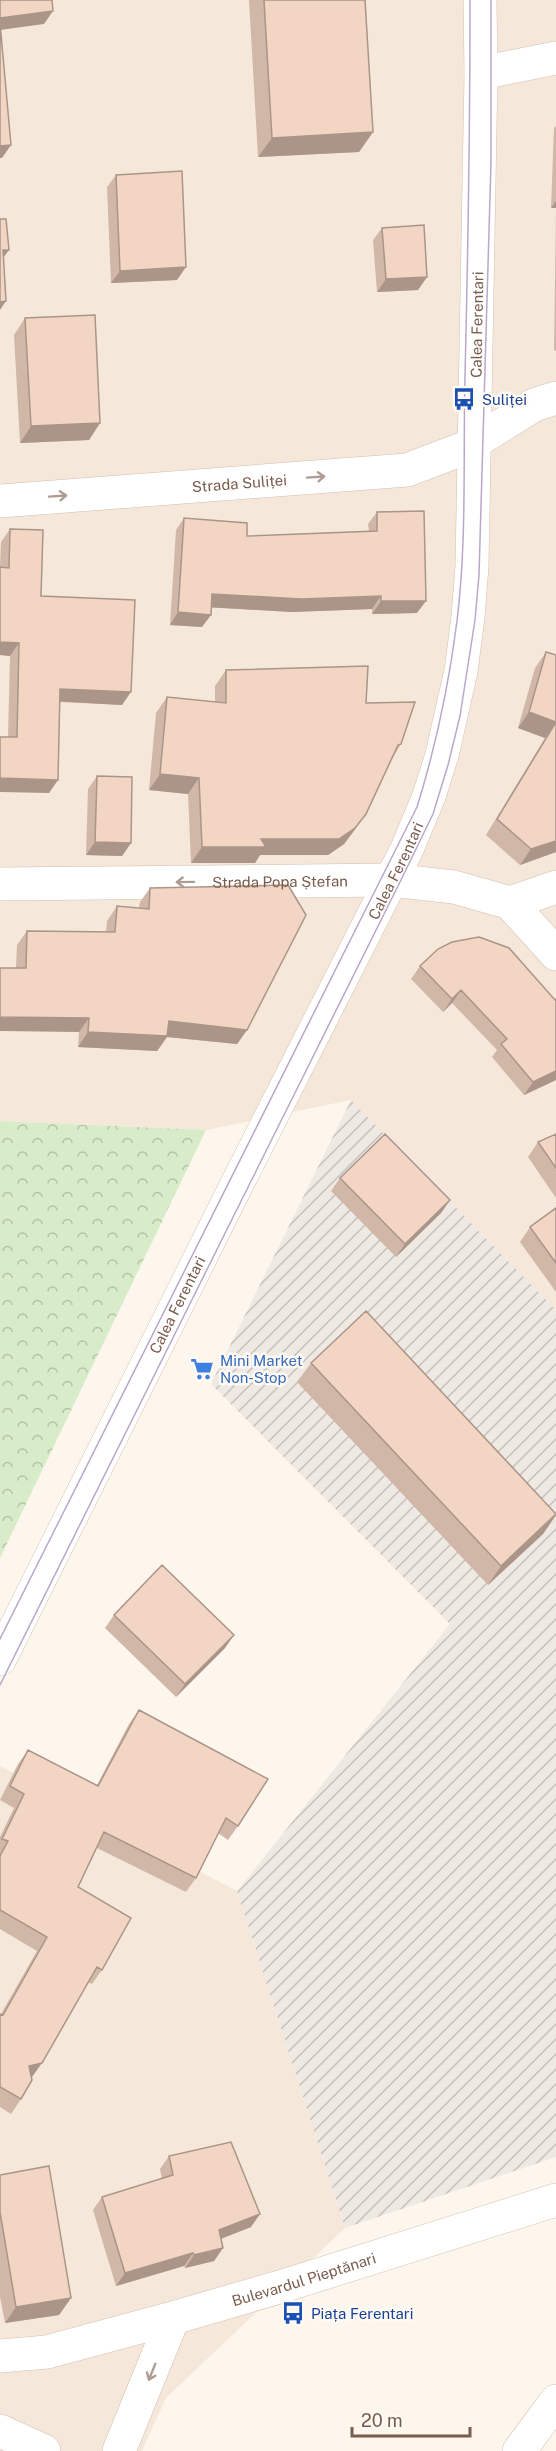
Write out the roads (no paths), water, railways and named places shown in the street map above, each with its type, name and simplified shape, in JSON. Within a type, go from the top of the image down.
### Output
[{"type":"main road","name":"Calea Ferentari","points":[[0,1659],[407,849],[429,796],[442,755],[461,671],[472,566],[481,73],[480,0]]},
{"type":"main road","points":[[481,73],[556,58]]},
{"type":"main road","name":"Strada Suliței","points":[[0,501],[408,470],[465,448],[534,405],[556,398]]},
{"type":"main road","name":"Strada Popa Ștefan","points":[[0,884],[391,880],[454,887],[510,903]]},
{"type":"main road","points":[[556,886],[510,903],[556,954]]},
{"type":"main road","name":"Bulevardul Pieptănari","points":[[0,2356],[47,2352],[173,2318],[283,2286],[556,2200]]},
{"type":"main road","points":[[119,2451],[173,2318]]},
{"type":"main road","name":"Bulevardul Pieptănari","points":[[0,2376],[12,2372],[47,2352]]},
{"type":"main road","points":[[519,2451],[556,2401]]},
{"type":"main road","points":[[0,2431],[44,2451]]},
{"type":"tram line","points":[[0,1639],[417,807],[424,784],[450,668],[462,560],[470,0]]},
{"type":"tram line","points":[[0,1685],[401,880],[433,814],[448,765],[460,716],[475,620],[479,575],[491,162],[491,0]]},
{"type":"place","name":"Suliței","points":[[464,399]]},
{"type":"place","name":"Mini Market Non-Stop","points":[[202,1369]]},
{"type":"place","name":"Piața Ferentari","points":[[293,2313]]}]
